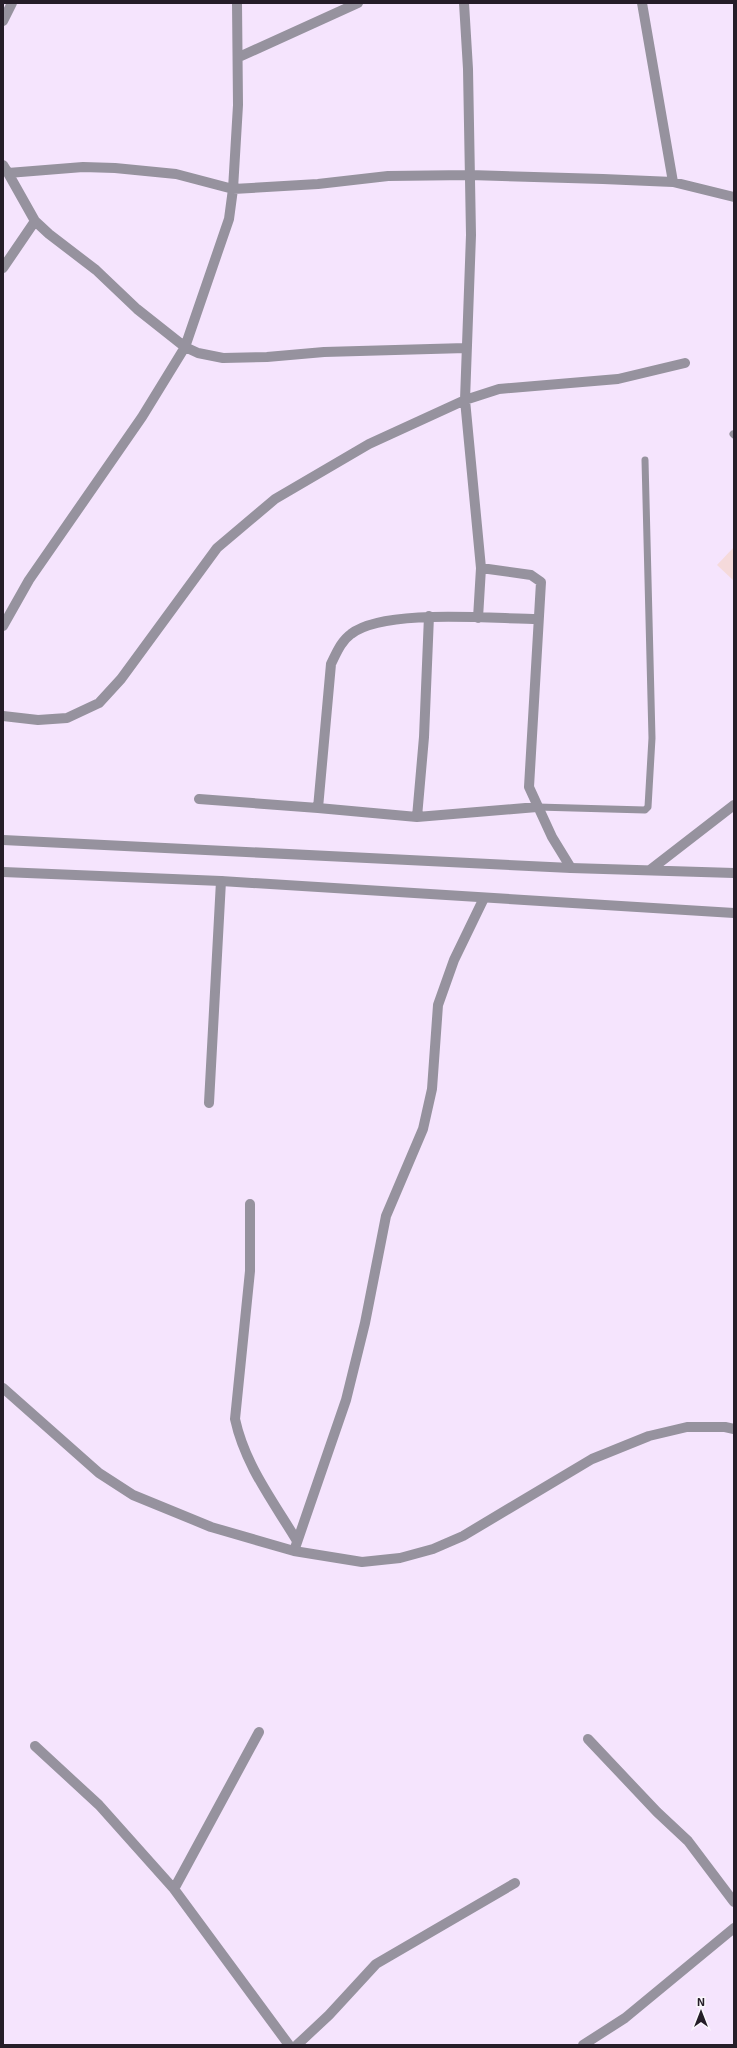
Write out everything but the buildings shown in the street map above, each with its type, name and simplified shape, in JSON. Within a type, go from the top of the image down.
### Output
[{"type":"street","points":[[3,21],[12,3]]},
{"type":"street","points":[[3,626],[29,580],[142,417],[185,347],[228,219],[233,189],[239,57],[237,3]]},
{"type":"street","points":[[239,57],[358,3]]},
{"type":"street","points":[[464,3],[468,69],[471,235],[464,400],[481,568],[478,618]]},
{"type":"street","points":[[642,3],[673,182]]},
{"type":"street","points":[[466,348],[385,349],[267,357],[223,358],[198,353],[185,347],[137,308],[96,270],[35,221],[6,169],[83,167],[115,168],[176,174],[233,189],[318,184],[388,176],[470,175],[673,182],[734,196]]},
{"type":"street","points":[[3,268],[35,221]]},
{"type":"street","points":[[3,716],[38,720],[67,718],[99,703],[121,679],[217,548],[274,499],[369,444],[464,400],[499,389],[618,379],[685,364]]},
{"type":"street","points":[[481,568],[531,575],[541,582],[542,592],[538,619],[529,787],[537,807],[571,868]]},
{"type":"street","points":[[318,808],[331,664],[339,647],[350,634],[382,621],[429,616],[538,619]]},
{"type":"street","points":[[417,817],[424,737],[429,616]]},
{"type":"street","points":[[199,799],[417,817],[537,807]]},
{"type":"street","points":[[650,870],[734,805]]},
{"type":"street","points":[[3,840],[571,868],[734,873]]},
{"type":"street","points":[[3,872],[221,881],[734,913]]},
{"type":"street","points":[[209,1103],[221,881]]},
{"type":"street","points":[[294,1551],[346,1400],[365,1323],[386,1216],[423,1128],[432,1088],[438,1005],[454,960],[484,898]]},
{"type":"street","points":[[250,1204],[250,1271],[235,1419],[240,1442],[253,1469],[297,1541]]},
{"type":"street","points":[[3,1388],[99,1473],[133,1495],[211,1527],[294,1551],[362,1562],[400,1558],[434,1549],[483,1524],[592,1459],[642,1439],[687,1427],[725,1427],[734,1429]]},
{"type":"street","points":[[174,1889],[259,1732]]},
{"type":"street","points":[[588,1739],[657,1812],[688,1841],[734,1902]]},
{"type":"street","points":[[36,1746],[99,1805],[174,1889],[289,2045]]},
{"type":"street","points":[[297,2045],[329,2015],[376,1964],[515,1883]]},
{"type":"street","points":[[583,2045],[625,2018],[734,1928]]},
{"type":"lane","points":[[537,807],[644,810],[648,807],[652,738],[645,460]]},
{"type":"shaded area","points":[[734,547],[734,581],[717,565]]}]
